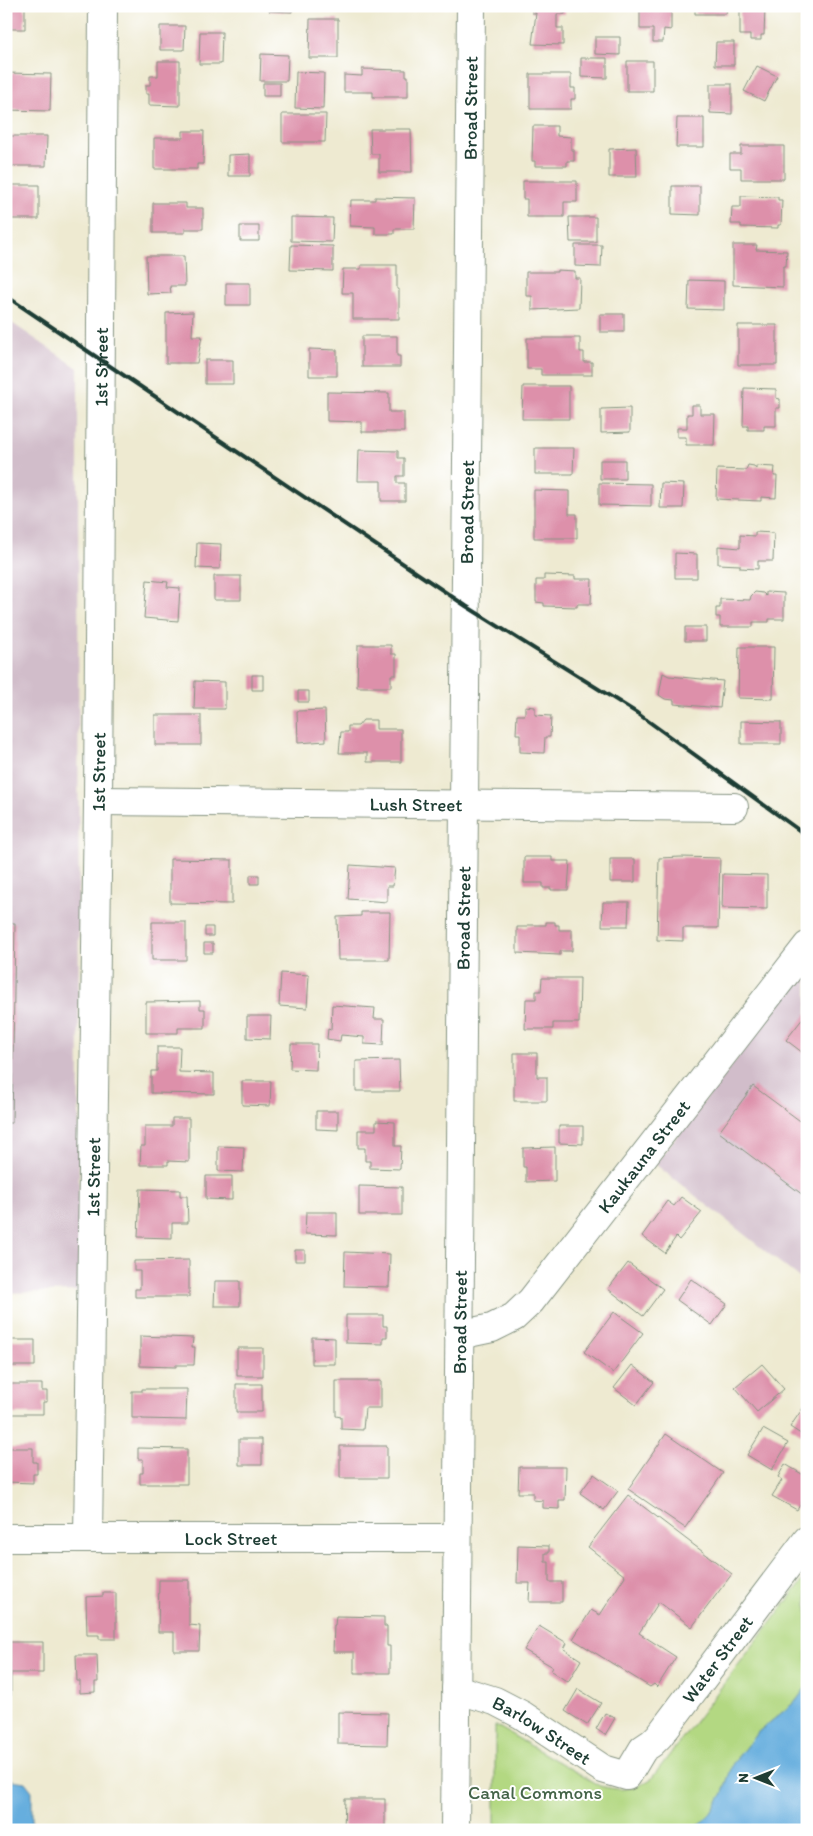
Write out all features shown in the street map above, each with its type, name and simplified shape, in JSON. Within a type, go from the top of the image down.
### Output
[{"type":"street","name":"1st Street","points":[[88,1537],[98,801],[103,6]]},
{"type":"street","name":"Broad Street","points":[[455,1830],[470,6]]},
{"type":"street","name":"Lush Street","points":[[98,801],[734,807]]},
{"type":"street","name":"Kaukauna Street","points":[[458,1335],[492,1328],[514,1317],[531,1301],[807,946]]},
{"type":"street","name":"Lock Street","points":[[6,1538],[457,1538]]},
{"type":"street","name":"Water Street","points":[[627,1776],[643,1749],[652,1744],[659,1736],[807,1540]]},
{"type":"street","name":"Barlow Street","points":[[456,1689],[495,1701],[522,1714],[603,1769],[627,1776]]},
{"type":"shaded area","points":[[6,319],[78,368],[79,1291],[6,1293]]},
{"type":"shaded area","points":[[807,968],[807,1284],[655,1164]]},
{"type":"green space","name":"Canal Commons","points":[[807,1575],[807,1686],[796,1701],[757,1733],[733,1763],[723,1793],[711,1813],[694,1830],[495,1830],[495,1725],[600,1786],[626,1789],[644,1783],[651,1779]]},
{"type":"water","points":[[807,1686],[807,1830],[694,1830],[711,1813],[723,1793],[733,1763],[757,1733],[796,1701]]},
{"type":"water","points":[[6,1779],[25,1782],[32,1791],[32,1830],[6,1830]]},
{"type":"building","points":[[6,6],[25,6],[25,29],[6,29]]},
{"type":"building","points":[[269,6],[292,6],[292,12],[269,11]]},
{"type":"building","points":[[532,6],[565,6],[565,14],[557,14],[557,28],[563,28],[563,45],[532,44],[536,13],[532,13]]},
{"type":"building","points":[[589,6],[605,6],[605,10],[589,10]]},
{"type":"building","points":[[640,6],[671,6],[671,30],[664,29],[663,42],[653,42],[653,29],[640,29]]},
{"type":"building","points":[[695,6],[727,6],[726,14],[695,14]]},
{"type":"building","points":[[740,6],[769,6],[769,10],[765,9],[764,35],[761,35],[761,40],[750,40],[750,35],[740,35]]},
{"type":"building","points":[[310,19],[338,19],[338,58],[309,58]]},
{"type":"building","points":[[160,26],[185,26],[184,50],[160,50]]},
{"type":"building","points":[[200,32],[222,32],[221,64],[199,64]]},
{"type":"building","points":[[595,37],[620,37],[620,55],[595,54]]},
{"type":"building","points":[[716,42],[734,42],[734,65],[715,65]]},
{"type":"building","points":[[261,54],[288,55],[287,81],[260,81]]},
{"type":"building","points":[[581,58],[607,58],[607,78],[581,77]]},
{"type":"building","points":[[158,61],[180,61],[180,106],[149,105],[149,94],[146,94],[146,85],[150,85],[150,76],[158,76]]},
{"type":"building","points":[[627,61],[653,61],[653,91],[627,91]]},
{"type":"building","points":[[757,66],[777,76],[764,101],[744,91]]},
{"type":"building","points":[[362,69],[406,70],[406,76],[408,76],[408,97],[373,97],[373,92],[344,92],[344,75],[362,76]]},
{"type":"building","points":[[296,72],[324,73],[323,109],[295,108]]},
{"type":"building","points":[[6,73],[51,74],[50,111],[6,110]]},
{"type":"building","points":[[530,74],[571,74],[571,88],[575,88],[575,99],[571,99],[571,109],[530,109]]},
{"type":"building","points":[[263,83],[280,83],[280,96],[263,96]]},
{"type":"building","points":[[710,84],[732,84],[732,114],[710,113]]},
{"type":"building","points":[[282,114],[326,114],[325,142],[282,142]]},
{"type":"building","points":[[677,118],[704,118],[704,147],[676,147]]},
{"type":"building","points":[[533,126],[557,126],[557,136],[571,137],[571,150],[574,150],[574,161],[567,161],[567,166],[535,166],[535,161],[532,161]]},
{"type":"building","points":[[370,129],[411,129],[412,172],[379,172],[379,154],[371,154]]},
{"type":"building","points":[[183,131],[204,131],[203,164],[197,164],[197,169],[154,169],[154,138],[183,138]]},
{"type":"building","points":[[6,136],[47,136],[46,166],[6,166]]},
{"type":"building","points":[[741,146],[784,146],[784,179],[741,179],[741,168],[730,168],[730,154],[741,154]]},
{"type":"building","points":[[636,148],[637,177],[609,177],[609,149]]},
{"type":"building","points":[[250,154],[250,176],[228,176],[228,155]]},
{"type":"building","points":[[523,181],[577,181],[577,202],[564,202],[564,217],[527,217],[527,199],[523,199]]},
{"type":"building","points":[[6,185],[39,185],[39,219],[6,219]]},
{"type":"building","points":[[672,186],[700,186],[700,215],[672,214]]},
{"type":"building","points":[[741,196],[778,197],[778,200],[782,200],[781,225],[778,225],[778,228],[741,227],[741,224],[731,224],[732,207],[741,207]]},
{"type":"building","points":[[375,197],[415,198],[414,229],[394,229],[394,234],[375,234],[375,227],[350,226],[351,200],[375,200]]},
{"type":"building","points":[[153,203],[186,203],[186,208],[203,208],[203,229],[185,229],[185,233],[153,233]]},
{"type":"building","points":[[291,217],[333,218],[332,242],[291,241]]},
{"type":"building","points":[[569,217],[596,217],[596,242],[570,242]]},
{"type":"building","points":[[240,226],[259,226],[259,241],[240,241]]},
{"type":"building","points":[[291,245],[333,246],[333,271],[290,270]]},
{"type":"building","points":[[575,245],[602,245],[601,267],[575,266]]},
{"type":"building","points":[[733,245],[757,245],[756,250],[787,251],[786,266],[783,266],[783,287],[733,285]]},
{"type":"building","points":[[146,256],[184,256],[185,286],[170,286],[171,293],[147,294]]},
{"type":"building","points":[[361,265],[397,265],[399,319],[353,319],[353,293],[342,293],[343,269],[361,269]]},
{"type":"building","points":[[557,270],[575,271],[575,278],[580,278],[579,308],[532,310],[532,296],[526,296],[526,272],[557,272]]},
{"type":"building","points":[[689,280],[724,281],[724,310],[688,309]]},
{"type":"building","points":[[226,283],[250,283],[250,305],[226,305]]},
{"type":"building","points":[[193,312],[192,336],[202,336],[197,363],[166,363],[166,313]]},
{"type":"building","points":[[600,314],[624,314],[624,332],[600,332]]},
{"type":"building","points":[[738,325],[777,325],[777,365],[738,365]]},
{"type":"building","points":[[362,336],[397,336],[397,356],[400,356],[400,367],[362,367]]},
{"type":"building","points":[[527,338],[580,338],[580,352],[584,352],[584,362],[592,362],[592,375],[541,375],[541,369],[527,369]]},
{"type":"building","points":[[309,349],[337,350],[337,376],[309,376]]},
{"type":"building","points":[[205,360],[233,360],[233,384],[205,384]]},
{"type":"building","points":[[523,386],[569,386],[569,419],[522,419]]},
{"type":"building","points":[[744,388],[776,389],[776,398],[780,399],[780,408],[776,408],[776,426],[764,426],[764,430],[748,430],[748,426],[743,426]]},
{"type":"building","points":[[327,392],[389,393],[389,412],[404,412],[404,432],[362,432],[362,422],[327,421]]},
{"type":"building","points":[[692,405],[700,405],[700,414],[715,414],[714,445],[686,445],[686,437],[677,437],[677,428],[687,428],[687,414],[692,414]]},
{"type":"building","points":[[630,408],[630,432],[601,433],[601,409]]},
{"type":"building","points":[[535,448],[574,448],[573,474],[535,474]]},
{"type":"building","points":[[359,450],[398,451],[398,458],[404,458],[404,476],[397,476],[397,483],[405,483],[405,501],[381,501],[381,481],[358,481]]},
{"type":"building","points":[[600,460],[625,460],[625,479],[600,479]]},
{"type":"building","points":[[748,465],[754,466],[756,469],[756,466],[775,467],[774,476],[777,476],[776,498],[761,497],[761,501],[716,499],[717,469],[746,470]]},
{"type":"building","points":[[599,483],[651,484],[651,506],[599,505]]},
{"type":"building","points":[[661,483],[684,484],[683,508],[660,508]]},
{"type":"building","points":[[534,490],[569,491],[569,514],[577,514],[577,538],[534,538]]},
{"type":"building","points":[[755,532],[774,533],[773,561],[758,561],[758,569],[740,568],[740,565],[718,564],[718,546],[740,548],[740,535],[755,536]]},
{"type":"building","points":[[197,543],[221,544],[220,569],[196,568]]},
{"type":"building","points":[[675,553],[697,554],[697,578],[675,578]]},
{"type":"building","points":[[544,575],[575,576],[575,579],[592,579],[591,604],[577,604],[577,607],[544,606],[544,603],[536,602],[536,580],[544,580]]},
{"type":"building","points":[[214,576],[241,576],[241,600],[214,600]]},
{"type":"building","points":[[147,580],[168,582],[167,587],[180,588],[178,621],[144,618]]},
{"type":"building","points":[[755,592],[763,593],[766,596],[766,592],[784,593],[784,619],[769,619],[769,622],[753,622],[753,627],[720,627],[720,617],[716,617],[716,608],[720,608],[720,599],[750,600]]},
{"type":"building","points":[[685,627],[706,627],[706,641],[685,641]]},
{"type":"building","points":[[358,645],[391,645],[391,654],[396,654],[396,675],[391,675],[391,687],[357,687]]},
{"type":"building","points":[[739,647],[774,647],[773,699],[738,698]]},
{"type":"building","points":[[663,673],[669,676],[723,681],[720,708],[674,704],[674,700],[665,699],[659,695]]},
{"type":"building","points":[[252,675],[263,675],[263,690],[252,690]]},
{"type":"building","points":[[195,681],[225,682],[225,709],[194,709]]},
{"type":"building","points":[[298,691],[309,691],[309,702],[298,702]]},
{"type":"building","points":[[525,706],[535,707],[535,715],[551,716],[550,737],[545,737],[544,753],[520,752],[520,734],[516,734],[517,715],[525,715]]},
{"type":"building","points":[[325,710],[326,741],[298,743],[297,711]]},
{"type":"building","points":[[155,715],[201,715],[201,745],[155,745]]},
{"type":"building","points":[[363,720],[376,720],[376,729],[401,729],[401,762],[367,762],[367,753],[339,753],[341,732],[348,732],[348,726],[358,726]]},
{"type":"building","points":[[741,721],[781,722],[781,744],[741,744]]},
{"type":"building","points":[[524,857],[552,857],[552,861],[570,861],[568,890],[543,888],[543,883],[524,883]]},
{"type":"building","points":[[659,858],[720,858],[718,928],[683,928],[683,941],[657,940]]},
{"type":"building","points":[[170,859],[232,860],[232,904],[170,903]]},
{"type":"building","points":[[610,859],[635,859],[635,882],[610,882]]},
{"type":"building","points":[[350,865],[395,868],[393,886],[387,886],[387,902],[348,899]]},
{"type":"building","points":[[723,874],[767,875],[767,909],[722,908]]},
{"type":"building","points":[[250,875],[259,875],[259,884],[250,884]]},
{"type":"building","points":[[603,902],[629,902],[628,926],[602,926]]},
{"type":"building","points":[[361,912],[390,912],[389,960],[338,960],[337,917],[361,916]]},
{"type":"building","points":[[152,922],[186,922],[186,960],[152,960]]},
{"type":"building","points":[[546,922],[555,922],[555,925],[559,925],[559,930],[572,930],[572,951],[560,951],[560,955],[517,953],[517,927],[546,925]]},
{"type":"building","points":[[6,923],[15,923],[12,1123],[6,1123]]},
{"type":"building","points":[[205,927],[213,927],[213,936],[205,936]]},
{"type":"building","points":[[204,943],[213,943],[213,953],[204,953]]},
{"type":"building","points":[[281,973],[309,975],[307,1008],[279,1006]]},
{"type":"building","points":[[542,978],[580,978],[579,1023],[553,1023],[553,1029],[525,1029],[526,999],[536,999],[536,991],[541,991]]},
{"type":"building","points":[[200,1001],[200,1009],[205,1009],[205,1028],[178,1028],[178,1033],[146,1033],[146,1002]]},
{"type":"building","points":[[332,1005],[375,1008],[374,1019],[384,1019],[383,1045],[364,1044],[364,1037],[341,1035],[340,1041],[327,1039],[328,1029],[331,1030]]},
{"type":"building","points":[[807,1013],[807,1056],[786,1040]]},
{"type":"building","points":[[247,1016],[271,1016],[270,1039],[247,1038]]},
{"type":"building","points":[[291,1044],[317,1044],[316,1070],[290,1069]]},
{"type":"building","points":[[157,1047],[180,1047],[179,1072],[214,1073],[214,1094],[151,1093],[151,1071],[157,1071]]},
{"type":"building","points":[[514,1053],[537,1053],[537,1077],[547,1077],[547,1101],[514,1101]]},
{"type":"building","points":[[399,1060],[400,1091],[356,1091],[356,1061]]},
{"type":"building","points":[[242,1081],[271,1081],[270,1106],[242,1105]]},
{"type":"building","points":[[753,1086],[807,1126],[807,1198],[719,1132]]},
{"type":"building","points":[[316,1111],[338,1111],[338,1130],[316,1129]]},
{"type":"building","points":[[172,1118],[189,1118],[189,1162],[168,1161],[168,1165],[140,1165],[141,1146],[145,1146],[145,1126],[172,1126]]},
{"type":"building","points":[[376,1121],[395,1122],[395,1146],[401,1146],[400,1169],[370,1168],[370,1161],[365,1161],[365,1148],[358,1148],[358,1130],[376,1130]]},
{"type":"building","points":[[559,1126],[583,1126],[583,1144],[559,1143]]},
{"type":"building","points":[[218,1146],[244,1147],[243,1172],[218,1171]]},
{"type":"building","points":[[555,1147],[555,1181],[526,1182],[526,1167],[523,1167],[523,1148]]},
{"type":"building","points":[[206,1176],[232,1176],[232,1200],[206,1199]]},
{"type":"building","points":[[359,1186],[402,1187],[402,1215],[359,1215]]},
{"type":"building","points":[[140,1189],[180,1190],[180,1196],[187,1196],[188,1223],[172,1223],[172,1238],[138,1237]]},
{"type":"building","points":[[681,1197],[702,1212],[679,1240],[676,1237],[665,1253],[642,1236],[667,1201],[674,1206]]},
{"type":"building","points":[[306,1212],[337,1212],[337,1235],[305,1234]]},
{"type":"building","points":[[295,1250],[305,1250],[305,1261],[295,1261]]},
{"type":"building","points":[[345,1252],[390,1254],[389,1287],[344,1286]]},
{"type":"building","points":[[189,1260],[189,1297],[135,1297],[135,1289],[140,1289],[140,1271],[134,1271],[134,1261]]},
{"type":"building","points":[[628,1263],[663,1289],[643,1316],[608,1289]]},
{"type":"building","points":[[691,1279],[727,1304],[712,1325],[677,1300]]},
{"type":"building","points":[[215,1281],[240,1281],[240,1306],[214,1306]]},
{"type":"building","points":[[614,1312],[643,1333],[613,1373],[584,1352]]},
{"type":"building","points":[[346,1315],[383,1315],[383,1326],[387,1326],[387,1337],[383,1337],[383,1344],[346,1343]]},
{"type":"building","points":[[140,1336],[193,1338],[192,1347],[195,1347],[194,1365],[176,1365],[176,1367],[140,1366]]},
{"type":"building","points":[[312,1337],[335,1338],[335,1364],[312,1364]]},
{"type":"building","points":[[6,1340],[35,1340],[35,1366],[6,1366]]},
{"type":"building","points":[[237,1348],[263,1348],[263,1376],[237,1376]]},
{"type":"building","points":[[762,1364],[784,1389],[757,1412],[735,1387]]},
{"type":"building","points":[[632,1365],[654,1382],[636,1405],[614,1388]]},
{"type":"building","points":[[336,1381],[381,1381],[381,1408],[365,1408],[363,1430],[341,1429],[341,1417],[336,1416]]},
{"type":"building","points":[[6,1384],[42,1384],[42,1391],[47,1391],[47,1402],[43,1402],[43,1414],[6,1414]]},
{"type":"building","points":[[236,1384],[262,1384],[262,1412],[236,1412]]},
{"type":"building","points":[[142,1389],[187,1389],[186,1420],[132,1418],[132,1391],[142,1391]]},
{"type":"building","points":[[807,1402],[807,1438],[790,1427]]},
{"type":"building","points":[[763,1429],[788,1443],[772,1470],[747,1455]]},
{"type":"building","points":[[666,1434],[723,1473],[685,1528],[628,1489]]},
{"type":"building","points":[[239,1439],[262,1439],[262,1465],[239,1465]]},
{"type":"building","points":[[340,1446],[387,1446],[387,1478],[340,1478]]},
{"type":"building","points":[[6,1448],[33,1448],[33,1462],[37,1462],[37,1474],[33,1474],[33,1483],[6,1482]]},
{"type":"building","points":[[138,1448],[187,1449],[187,1484],[140,1484],[140,1473],[143,1473],[143,1459],[138,1459]]},
{"type":"building","points":[[785,1464],[807,1477],[807,1493],[797,1510],[772,1496],[782,1480],[778,1477]]},
{"type":"building","points":[[519,1467],[566,1467],[565,1500],[559,1500],[559,1509],[543,1508],[543,1501],[533,1500],[533,1493],[518,1493]]},
{"type":"building","points":[[594,1474],[618,1491],[604,1510],[580,1493]]},
{"type":"building","points":[[628,1495],[732,1574],[692,1627],[659,1602],[639,1633],[676,1657],[657,1687],[654,1684],[650,1687],[573,1639],[591,1610],[600,1615],[625,1576],[588,1547]]},
{"type":"building","points":[[518,1545],[549,1546],[549,1553],[545,1553],[545,1562],[549,1562],[549,1582],[562,1582],[562,1602],[529,1602],[530,1583],[517,1583]]},
{"type":"building","points":[[159,1580],[189,1580],[189,1625],[200,1626],[199,1651],[174,1651],[174,1632],[158,1632]]},
{"type":"building","points":[[103,1593],[116,1593],[116,1639],[99,1639],[99,1635],[87,1635],[86,1597],[103,1596]]},
{"type":"building","points":[[336,1616],[384,1617],[384,1626],[387,1626],[387,1646],[390,1646],[390,1673],[354,1673],[354,1652],[333,1652]]},
{"type":"building","points":[[539,1626],[567,1643],[564,1649],[581,1660],[568,1682],[551,1671],[553,1667],[524,1650]]},
{"type":"building","points":[[10,1642],[43,1642],[43,1673],[10,1673]]},
{"type":"building","points":[[76,1655],[97,1655],[98,1682],[95,1682],[95,1692],[80,1693],[80,1681],[77,1681]]},
{"type":"building","points":[[6,1674],[11,1674],[11,1696],[6,1696]]},
{"type":"building","points":[[578,1689],[601,1703],[587,1725],[565,1711]]},
{"type":"building","points":[[338,1712],[388,1713],[387,1745],[338,1744]]},
{"type":"building","points":[[605,1713],[615,1718],[605,1735],[596,1729]]},
{"type":"building","points":[[345,1799],[385,1799],[385,1830],[344,1829]]},
{"type":"railway","points":[[6,296],[466,606],[637,713],[807,836]]}]
